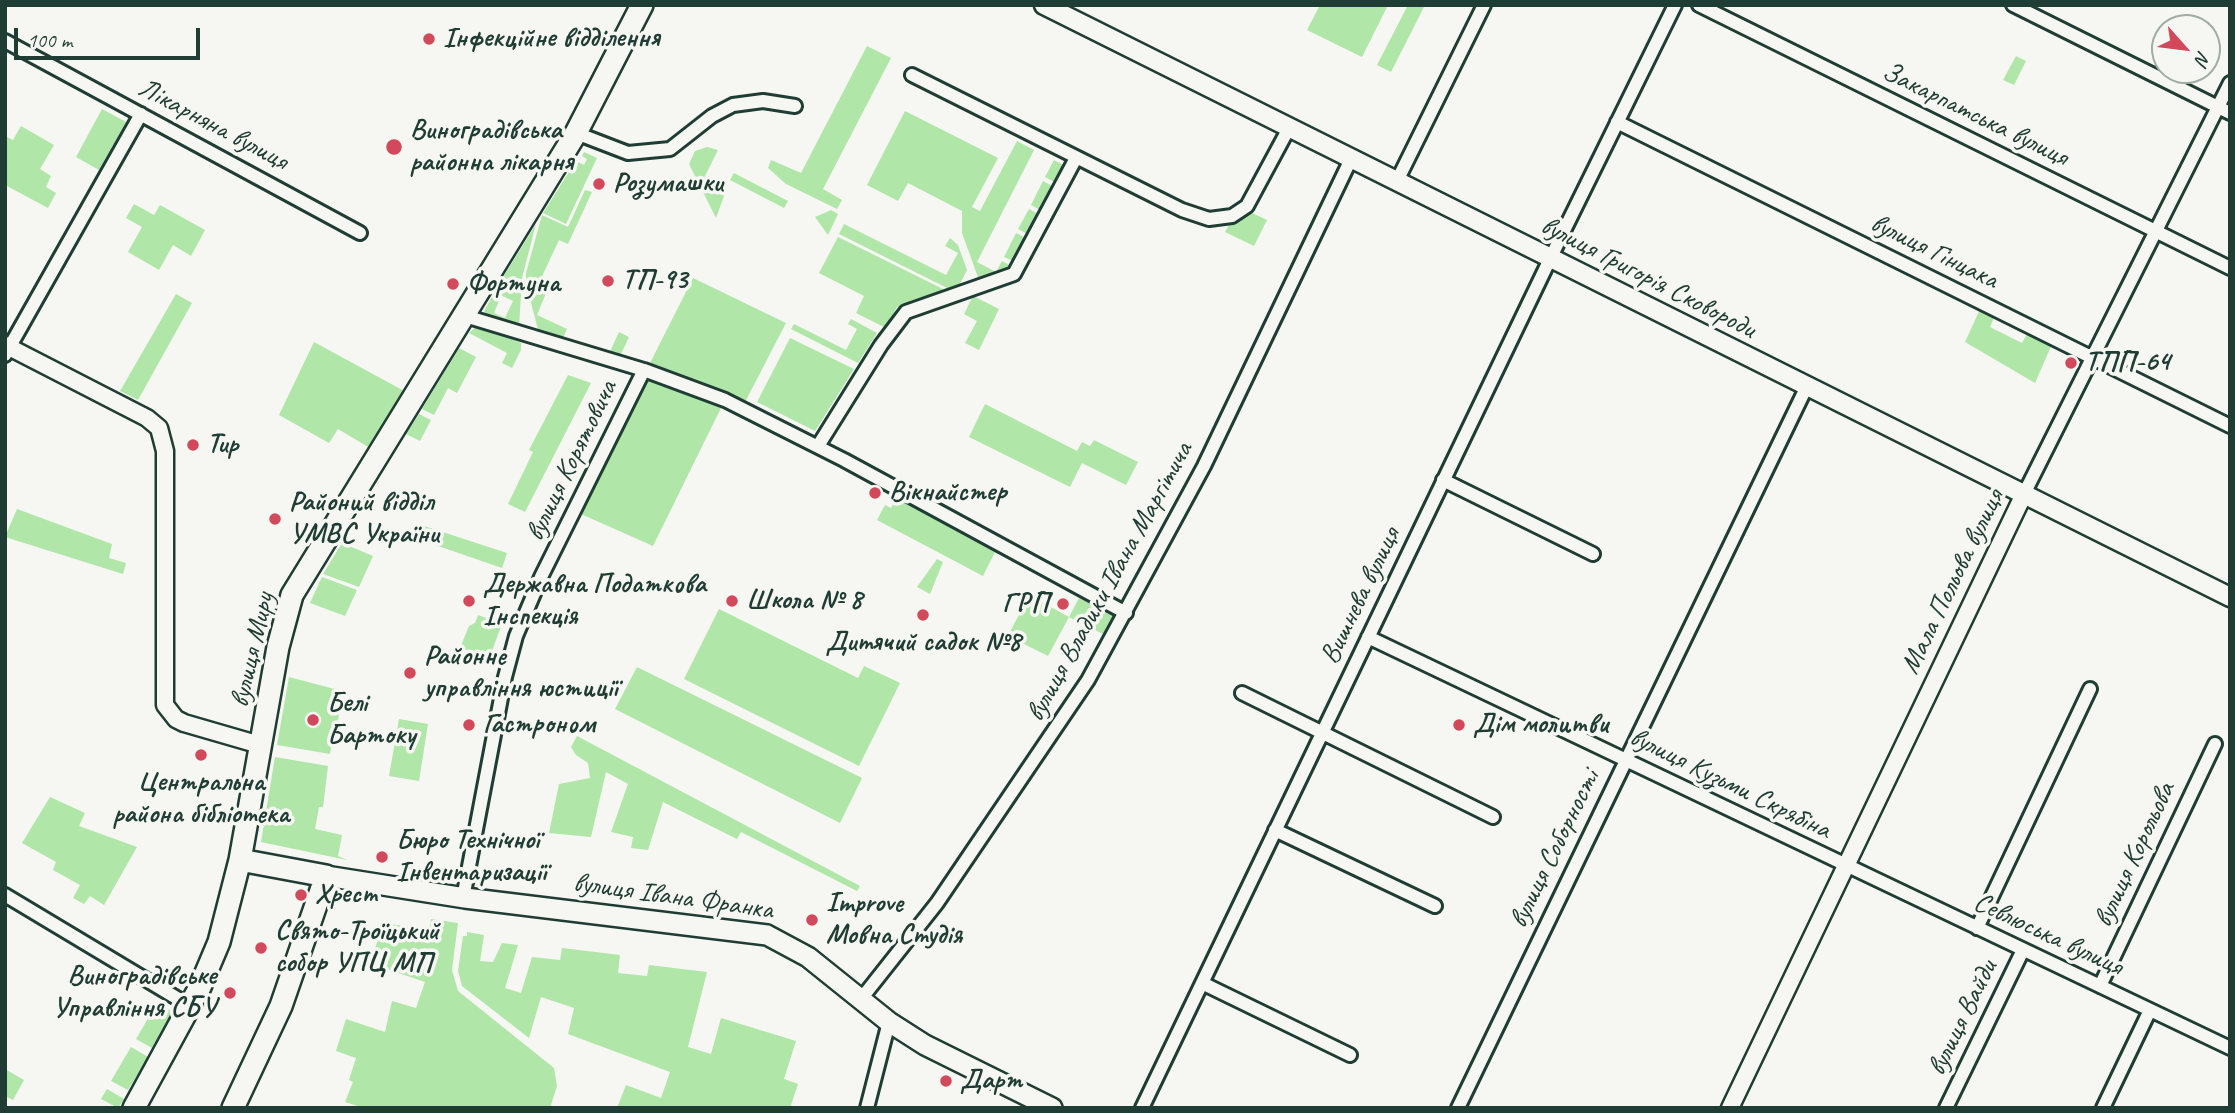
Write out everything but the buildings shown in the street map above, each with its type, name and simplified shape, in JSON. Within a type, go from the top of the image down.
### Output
[{"type":"highway","name":"вулиця Миру","points":[[134,1108],[190,1006],[219,942],[240,860],[278,647],[292,595],[576,133],[642,5]]},
{"type":"highway","name":"вулиця Івана Франка","points":[[240,860],[326,876]]},
{"type":"highway","points":[[233,1108],[281,1006],[326,876]]},
{"type":"main road","name":"вулиця Григорія Сковороди","points":[[1044,5],[2230,597]]},
{"type":"main road","name":"вулиця Івана Франка","points":[[326,876],[463,898],[767,935],[808,957],[889,1022],[925,1045],[1052,1108]]},
{"type":"street","points":[[1397,181],[1484,5]]},
{"type":"street","name":"Вишнева вулиця","points":[[1142,1108],[1549,259],[1675,5]]},
{"type":"street","name":"Закарпатська вулиця","points":[[1699,5],[2230,268]]},
{"type":"street","points":[[2013,5],[2230,113]]},
{"type":"street","name":"Лікарняна вулиця","points":[[5,41],[360,233]]},
{"type":"street","points":[[912,75],[1182,210],[1209,219],[1232,216],[1247,206],[1289,128]]},
{"type":"street","name":"Мала Польова вулиця","points":[[1730,1108],[2024,494],[2230,83]]},
{"type":"street","points":[[576,133],[628,153],[670,149],[712,116],[733,105],[763,101],[795,106]]},
{"type":"street","points":[[141,114],[7,349],[146,418],[159,428],[165,451],[165,705],[184,723],[260,745]]},
{"type":"street","name":"вулиця Гінцака","points":[[1617,122],[2230,426]]},
{"type":"street","points":[[818,446],[904,314],[1014,274],[1076,158]]},
{"type":"street","name":"вулиця Владики Івана Маргітича","points":[[861,999],[937,903],[1075,702],[1126,613],[1209,455],[1351,159]]},
{"type":"street","name":"вулиця Корятовича","points":[[465,316],[644,370],[725,400],[818,446],[1126,613]]},
{"type":"street","name":"вулиця Корятовича","points":[[463,898],[505,677],[516,636],[541,577],[644,370]]},
{"type":"street","name":"вулиця Соборності","points":[[1458,1108],[1807,386]]},
{"type":"street","points":[[1443,480],[1593,554]]},
{"type":"street","name":"вулиця Кузьми Скрябіна","points":[[1368,637],[1845,866]]},
{"type":"street","points":[[1977,928],[2090,689]]},
{"type":"street","points":[[1242,693],[1493,817]]},
{"type":"street","name":"вулиця Корольова","points":[[2100,986],[2215,744]]},
{"type":"street","points":[[1275,830],[1436,906]]},
{"type":"street","name":"Севлюська вулиця","points":[[1845,866],[2229,1046]]},
{"type":"street","points":[[5,895],[190,1006]]},
{"type":"street","name":"вулиця Вайди","points":[[1946,1108],[2023,950]]},
{"type":"street","points":[[1202,982],[1350,1055]]},
{"type":"street","points":[[2103,1108],[2150,1010]]},
{"type":"street","points":[[867,1108],[889,1022]]},
{"type":"green space","points":[[1320,5],[1388,5],[1362,57],[1307,30]]},
{"type":"green space","points":[[1408,5],[1425,5],[1391,72],[1377,65]]},
{"type":"green space","points":[[867,46],[891,58],[823,189],[842,200],[837,209],[786,184],[768,168],[771,160],[801,173]]},
{"type":"green space","points":[[2016,56],[2026,61],[2014,85],[2003,80]]},
{"type":"green space","points":[[102,109],[126,122],[99,170],[76,157]]},
{"type":"green space","points":[[905,111],[998,158],[972,207],[980,211],[1017,141],[1034,150],[977,262],[996,272],[1002,261],[1013,267],[1011,270],[979,280],[962,233],[962,211],[908,183],[898,201],[867,185]]},
{"type":"green space","points":[[21,126],[54,145],[40,169],[51,176],[46,187],[56,193],[48,208],[5,185],[5,136],[13,140]]},
{"type":"green space","points":[[707,147],[718,150],[702,182],[725,193],[716,218],[689,164],[695,151]]},
{"type":"green space","points":[[584,152],[597,158],[566,224],[543,213],[576,161],[584,165],[587,159],[582,156]]},
{"type":"green space","points":[[1054,160],[1065,166],[1056,183],[1045,177]]},
{"type":"green space","points":[[734,173],[788,201],[784,208],[730,180]]},
{"type":"green space","points":[[1043,181],[1054,187],[1042,211],[1031,205]]},
{"type":"green space","points":[[585,190],[592,192],[568,244],[559,240],[537,287],[547,291],[537,315],[567,329],[562,340],[539,333],[526,284],[526,273],[542,215],[568,227]]},
{"type":"green space","points":[[134,204],[154,215],[160,205],[205,230],[191,256],[173,245],[159,270],[128,252],[142,227],[126,218]]},
{"type":"green space","points":[[1029,209],[1040,215],[1029,235],[1018,229]]},
{"type":"green space","points":[[831,210],[838,214],[828,235],[815,217]]},
{"type":"green space","points":[[1250,212],[1267,220],[1254,246],[1225,232],[1230,223]]},
{"type":"green space","points":[[536,224],[522,278],[519,327],[488,317],[484,311],[492,297],[499,301],[494,313],[505,318],[513,301],[494,292]]},
{"type":"green space","points":[[844,224],[946,275],[958,253],[945,246],[950,238],[958,245],[967,270],[957,290],[953,291],[839,234]]},
{"type":"green space","points":[[1016,233],[1028,239],[1015,262],[1004,257]]},
{"type":"green space","points":[[838,237],[949,292],[924,301],[922,297],[910,301],[911,305],[897,307],[886,328],[856,313],[864,296],[819,273]]},
{"type":"green space","points":[[693,278],[786,323],[743,406],[647,369]]},
{"type":"green space","points":[[176,294],[192,303],[138,400],[120,391]]},
{"type":"green space","points":[[973,296],[999,309],[979,350],[965,343],[977,321],[964,314]]},
{"type":"green space","points":[[1981,307],[1995,315],[1990,327],[2022,343],[2028,332],[2052,344],[2035,383],[1965,342]]},
{"type":"green space","points":[[851,319],[877,333],[858,363],[791,329],[794,324],[846,350],[857,329],[848,324]]},
{"type":"green space","points":[[478,325],[521,343],[521,350],[512,368],[502,363],[507,353],[469,333]]},
{"type":"green space","points":[[619,332],[629,337],[619,358],[609,354]]},
{"type":"green space","points":[[790,338],[854,369],[815,431],[757,402]]},
{"type":"green space","points":[[314,342],[406,392],[370,448],[338,429],[329,443],[279,415]]},
{"type":"green space","points":[[459,348],[476,357],[457,393],[448,388],[434,415],[422,409]]},
{"type":"green space","points":[[568,375],[591,383],[525,512],[508,504],[533,452],[529,450]]},
{"type":"green space","points":[[649,378],[721,408],[653,546],[581,514]]},
{"type":"green space","points":[[985,404],[1077,451],[1082,442],[1090,446],[1094,440],[1138,462],[1126,485],[1082,463],[1070,487],[969,437]]},
{"type":"green space","points":[[419,414],[431,420],[420,441],[406,434]]},
{"type":"green space","points":[[897,496],[996,550],[983,576],[877,520],[885,505],[891,508]]},
{"type":"green space","points":[[17,509],[112,544],[109,558],[126,563],[123,574],[5,537]]},
{"type":"green space","points":[[421,525],[507,553],[502,568],[415,538]]},
{"type":"green space","points":[[342,543],[373,556],[359,587],[323,574]]},
{"type":"green space","points":[[937,559],[943,562],[930,594],[917,587]]},
{"type":"green space","points":[[322,577],[357,590],[345,616],[310,603]]},
{"type":"green space","points":[[1029,595],[1069,617],[1048,656],[1008,636]]},
{"type":"green space","points":[[1079,598],[1113,616],[1103,634],[1069,617]]},
{"type":"green space","points":[[719,609],[858,678],[864,666],[900,683],[859,766],[684,679]]},
{"type":"green space","points":[[478,615],[502,624],[487,664],[465,658],[467,650],[460,648],[469,626],[475,623]]},
{"type":"green space","points":[[637,667],[862,778],[840,823],[615,709]]},
{"type":"green space","points":[[289,677],[342,691],[335,744],[332,743],[330,754],[277,745]]},
{"type":"green space","points":[[399,719],[428,724],[419,781],[389,776]]},
{"type":"green space","points":[[577,736],[860,886],[857,891],[741,832],[737,839],[663,802],[648,850],[631,848],[633,837],[611,832],[628,784],[606,772],[591,837],[549,833],[559,784],[590,778],[588,763],[576,755],[571,747]]},
{"type":"green space","points":[[275,757],[328,766],[323,807],[319,807],[315,829],[342,835],[338,856],[347,860],[261,842]]},
{"type":"green space","points":[[50,797],[85,813],[79,826],[137,847],[104,905],[90,896],[84,904],[73,898],[80,885],[53,870],[56,862],[22,843]]},
{"type":"green space","points":[[431,919],[458,923],[452,970],[458,991],[554,1068],[557,1086],[550,1108],[364,1108],[345,1102],[353,1082],[349,1080],[356,1058],[336,1051],[346,1019],[385,1032],[392,1001],[416,1008],[425,982],[369,963],[380,935],[387,937],[389,924],[429,929]]},
{"type":"green space","points":[[467,932],[484,935],[480,961],[493,962],[502,943],[518,945],[505,988],[521,993],[532,957],[560,960],[562,948],[620,955],[618,973],[647,976],[649,965],[707,972],[688,1047],[711,1054],[721,1018],[796,1041],[784,1079],[798,1084],[790,1108],[617,1108],[626,1085],[661,1098],[670,1072],[568,1034],[574,1008],[541,997],[529,1038],[462,986],[458,971],[463,936],[467,936]]},
{"type":"green space","points":[[157,1003],[173,1012],[152,1048],[136,1039]]},
{"type":"green space","points":[[131,1047],[148,1057],[128,1090],[111,1081]]},
{"type":"green space","points":[[5,1069],[24,1080],[13,1100],[5,1096]]},
{"type":"green space","points":[[107,1089],[124,1099],[118,1108],[101,1099]]},
{"type":"place","name":"Інфекційне відділення","points":[[429,39]]},
{"type":"place","name":"Виноградівська районна лікарня","points":[[394,147]]},
{"type":"place","name":"Розумашки","points":[[599,184]]},
{"type":"place","name":"ТП-93","points":[[608,281]]},
{"type":"place","name":"Фортуна","points":[[453,284]]},
{"type":"place","name":"ТПП-64","points":[[2071,363]]},
{"type":"place","name":"Тир","points":[[193,445]]},
{"type":"place","name":"Вікнайстер","points":[[875,493]]},
{"type":"place","name":"Районий відділ УМВС України","points":[[275,519]]},
{"type":"place","name":"Державна Податкова Інспекція","points":[[469,601]]},
{"type":"place","name":"Школа № 8","points":[[732,601]]},
{"type":"place","name":"ГРП","points":[[1063,604]]},
{"type":"place","name":"Дитячий садок №8","points":[[923,615]]},
{"type":"place","name":"Районне управління юстиції","points":[[410,673]]},
{"type":"place","name":"Белі Бартоку","points":[[313,720]]},
{"type":"place","name":"Гастроном","points":[[469,725]]},
{"type":"place","name":"Дім молитви","points":[[1459,725]]},
{"type":"place","name":"Центральна района бібліотека","points":[[201,755]]},
{"type":"place","name":"Бюро Технічної Інвентаризації","points":[[382,857]]},
{"type":"place","name":"Хрест","points":[[301,895]]},
{"type":"place","name":"Improve Мовна Студія","points":[[812,920]]},
{"type":"place","name":"Свято-Троїцький собор УПЦ МП","points":[[261,948]]},
{"type":"place","name":"Виноградівське Управління СБУ","points":[[230,993]]},
{"type":"place","name":"Дарт","points":[[946,1081]]}]
